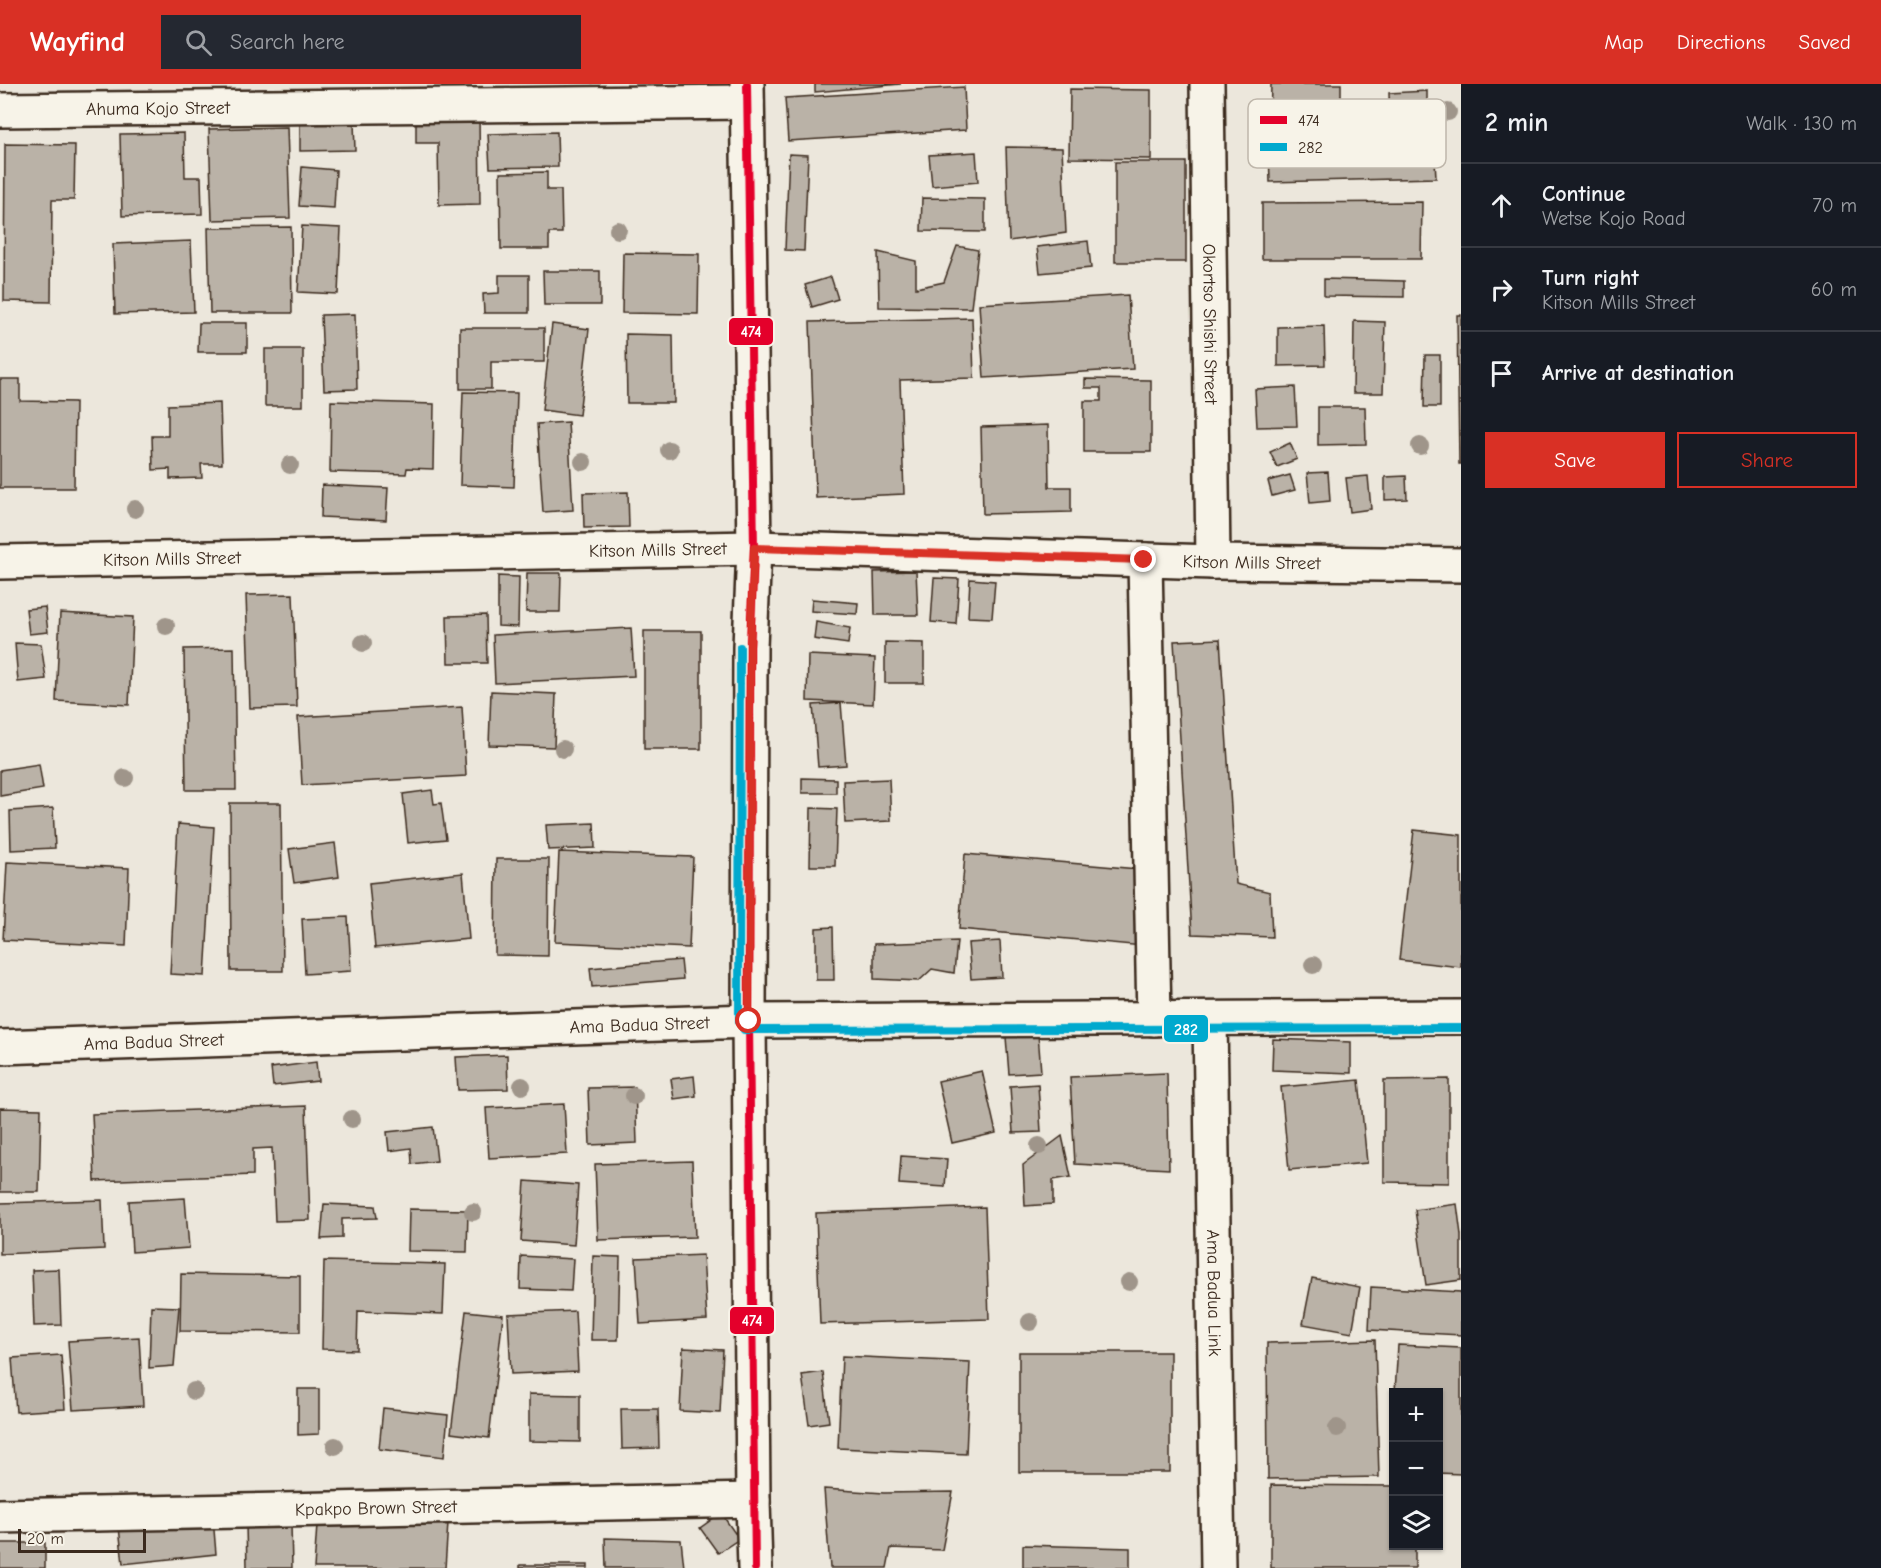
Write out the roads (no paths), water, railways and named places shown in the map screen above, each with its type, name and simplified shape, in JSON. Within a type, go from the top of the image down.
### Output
[{"type":"street","name":"Okortso Shishi Street","points":[[1207,84],[1214,562]]},
{"type":"street","name":"Ahuma Kojo Street","points":[[0,110],[747,93]]},
{"type":"street","points":[[747,93],[754,548],[750,659],[749,1021],[755,1568]]},
{"type":"street","name":"Kitson Mills Street","points":[[0,562],[754,548],[1214,562],[1461,565]]},
{"type":"street","points":[[1144,560],[1154,1019]]},
{"type":"street","name":"Ama Badua Street","points":[[0,1047],[749,1021],[1461,1017]]},
{"type":"street","name":"Ama Badua Link","points":[[1210,1019],[1218,1568]]},
{"type":"street","name":"Kpakpo Brown Street","points":[[0,1516],[753,1500]]}]
